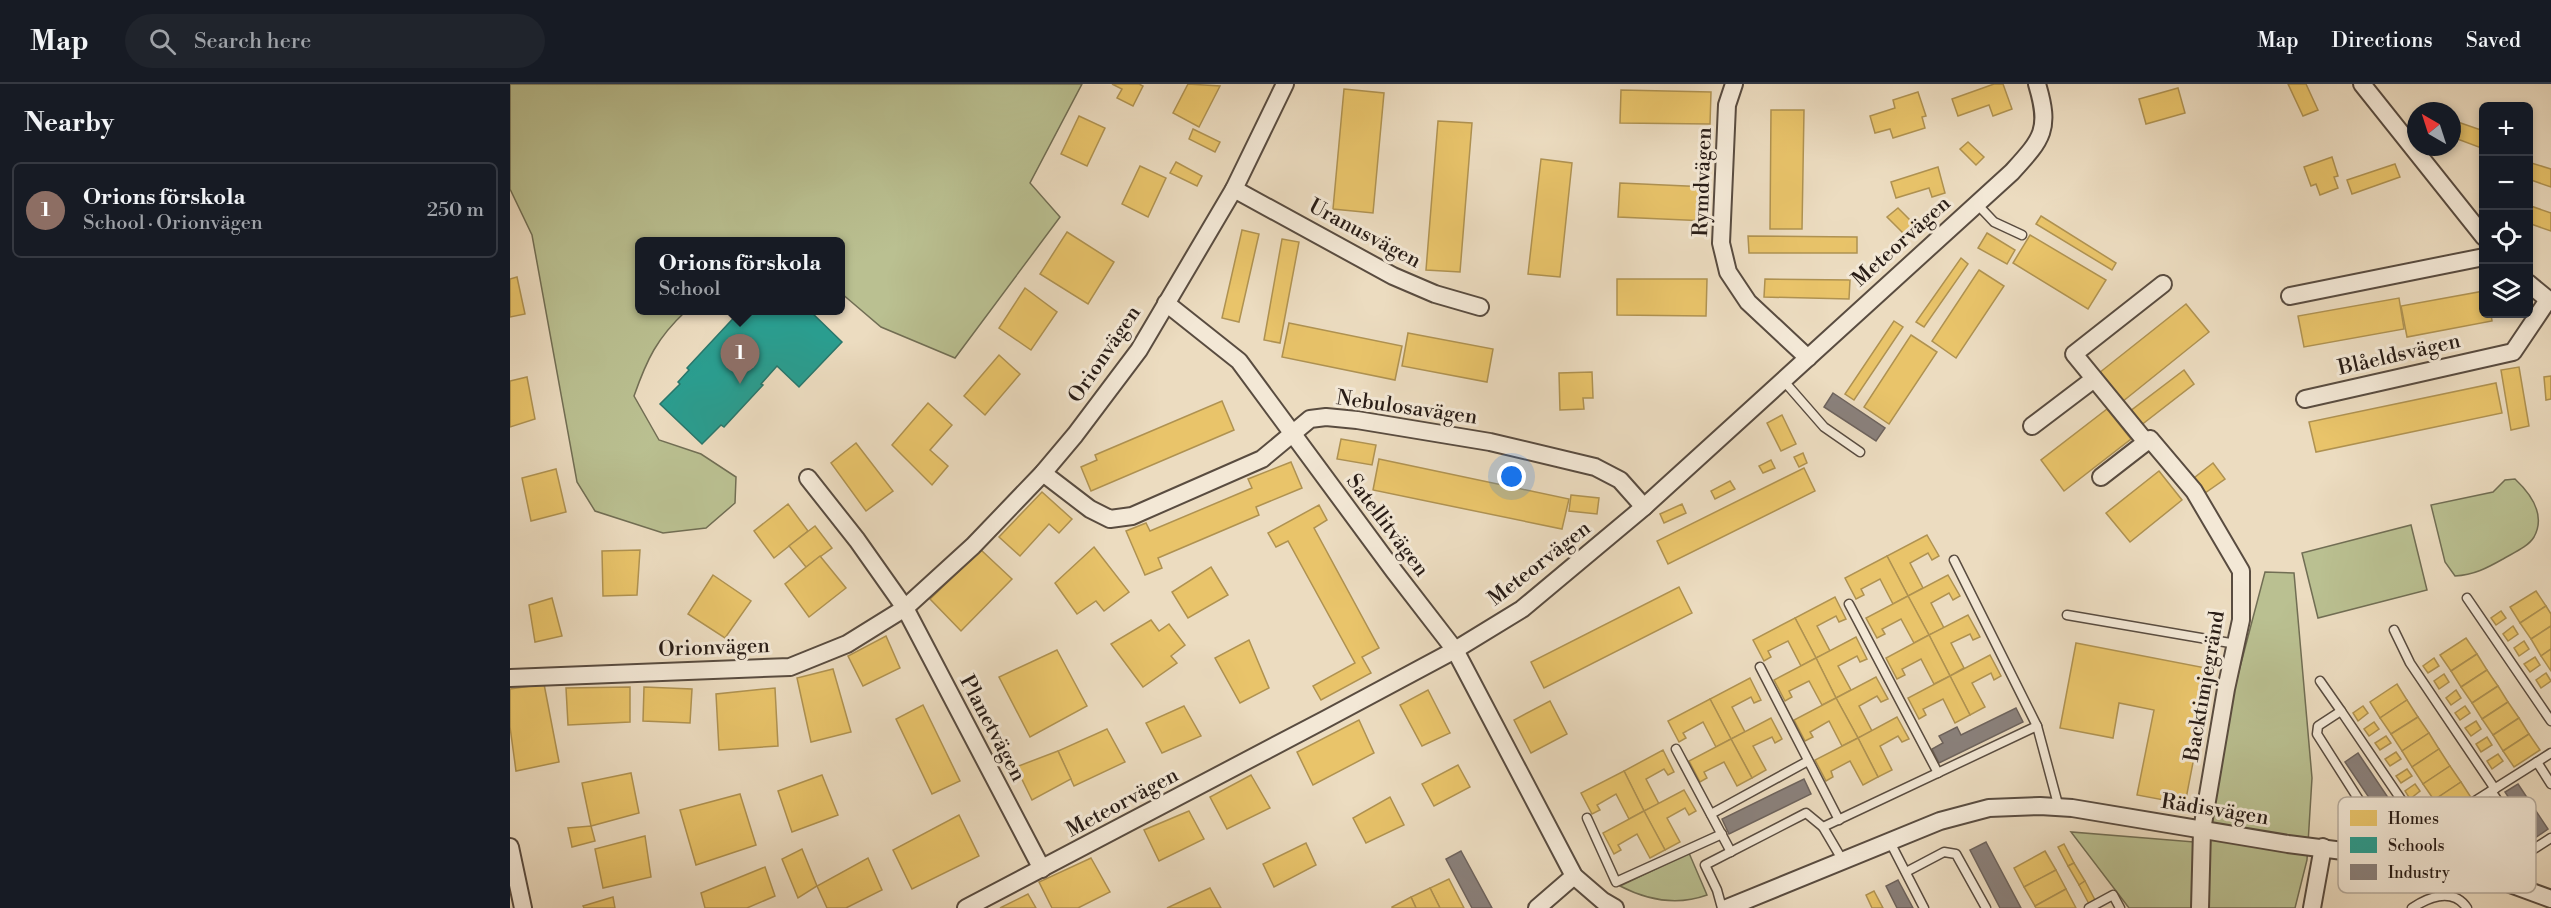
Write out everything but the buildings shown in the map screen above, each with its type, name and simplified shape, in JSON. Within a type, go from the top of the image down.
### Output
[{"type":"street","name":"Orionvägen","points":[[510,678],[790,667],[847,644],[905,608],[966,553],[1043,473],[1075,435],[1132,359],[1234,189],[1285,84]]},
{"type":"street","name":"Rymdvägen","points":[[1734,84],[1727,105],[1721,243],[1728,272],[1748,302],[1808,358]]},
{"type":"street","name":"Meteorvägen","points":[[966,908],[1455,650],[1522,609],[1644,507],[2012,172],[2037,144],[2045,124],[2037,84]]},
{"type":"street","points":[[2362,84],[2479,231]]},
{"type":"street","name":"Uranusvägen","points":[[1234,189],[1393,276],[1435,294],[1480,307]]},
{"type":"street","points":[[2290,296],[2479,258]]},
{"type":"street","name":"Backtimjegränd","points":[[2163,284],[2074,354],[2146,442],[2150,439],[2194,491],[2241,570],[2241,620],[2226,689],[2202,830],[2200,908]]},
{"type":"street","name":"Blåeldsvägen","points":[[2305,399],[2513,352],[2549,301],[2533,287]]},
{"type":"street","name":"Satellitvägen","points":[[1166,303],[1239,361],[1455,650],[1574,876]]},
{"type":"street","points":[[2032,426],[2094,378]]},
{"type":"street","name":"Nebulosavägen","points":[[1043,473],[1090,509],[1110,519],[1132,516],[1262,459],[1310,419],[1326,417],[1490,442],[1595,467],[1620,480],[1644,507]]},
{"type":"street","points":[[2100,477],[2146,442]]},
{"type":"street","points":[[808,478],[857,540],[905,608]]},
{"type":"street","name":"Planetvägen","points":[[905,608],[1042,869]]},
{"type":"street","name":"Rädisvägen","points":[[1727,908],[1940,821],[1989,808],[2040,806],[2060,808],[2338,849]]},
{"type":"street","points":[[510,847],[523,908]]},
{"type":"street","points":[[2312,908],[2323,847]]},
{"type":"street","points":[[1537,908],[1574,876],[1603,901],[1615,908]]},
{"type":"street","name":"Rädisvägen","points":[[2534,893],[2551,899]]},
{"type":"lane","points":[[1977,204],[1994,222],[2022,235]]},
{"type":"lane","points":[[1782,380],[1824,427],[1860,452]]},
{"type":"lane","points":[[1954,560],[2037,726],[2060,808]]},
{"type":"lane","points":[[2468,598],[2551,721]]},
{"type":"lane","points":[[1849,604],[1938,773]]},
{"type":"lane","points":[[2067,615],[2236,644]]},
{"type":"lane","points":[[2394,630],[2410,663],[2498,797]]},
{"type":"lane","points":[[1760,667],[1839,820]]},
{"type":"lane","points":[[2320,681],[2399,797]]},
{"type":"lane","points":[[2341,711],[2318,726],[2317,734],[2357,797]]},
{"type":"lane","points":[[1823,827],[2037,726]]},
{"type":"lane","points":[[1676,749],[1731,852]]},
{"type":"lane","points":[[2482,797],[2551,753]]},
{"type":"lane","points":[[1711,814],[1808,761]]},
{"type":"lane","points":[[2536,762],[2551,784]]},
{"type":"lane","points":[[1722,908],[1717,890],[1705,865],[1806,813],[1823,827],[1843,861]]},
{"type":"lane","points":[[1587,818],[1616,882],[1722,834]]},
{"type":"lane","points":[[2536,847],[2551,838]]},
{"type":"lane","points":[[1890,842],[1924,908]]},
{"type":"lane","points":[[1906,872],[1944,852],[1956,854],[1986,908]]},
{"type":"lane","points":[[2089,908],[2113,895],[2120,908]]},
{"type":"lane","points":[[2412,908],[2426,898],[2437,896],[2452,897],[2463,902],[2467,908]]},
{"type":"green space","points":[[510,84],[1082,84],[1030,183],[1060,217],[955,358],[881,327],[845,296],[845,237],[635,237],[635,315],[682,315],[667,330],[654,350],[634,396],[659,440],[701,454],[736,477],[735,503],[706,528],[663,533],[595,511],[577,482],[532,235],[510,189]]},
{"type":"green space","points":[[2515,479],[2535,505],[2538,521],[2534,537],[2524,547],[2491,565],[2474,573],[2455,576],[2445,562],[2431,505],[2493,492],[2505,480]]},
{"type":"green space","points":[[2411,525],[2427,590],[2318,618],[2302,553]]},
{"type":"green space","points":[[2265,572],[2294,573],[2312,778],[2307,860],[2295,908],[2129,908],[2071,832],[2194,842]]},
{"type":"green space","points":[[1689,853],[1707,895],[1685,900],[1663,900],[1620,886]]},
{"type":"place","name":"Orions förskola","points":[[740,384]]}]
